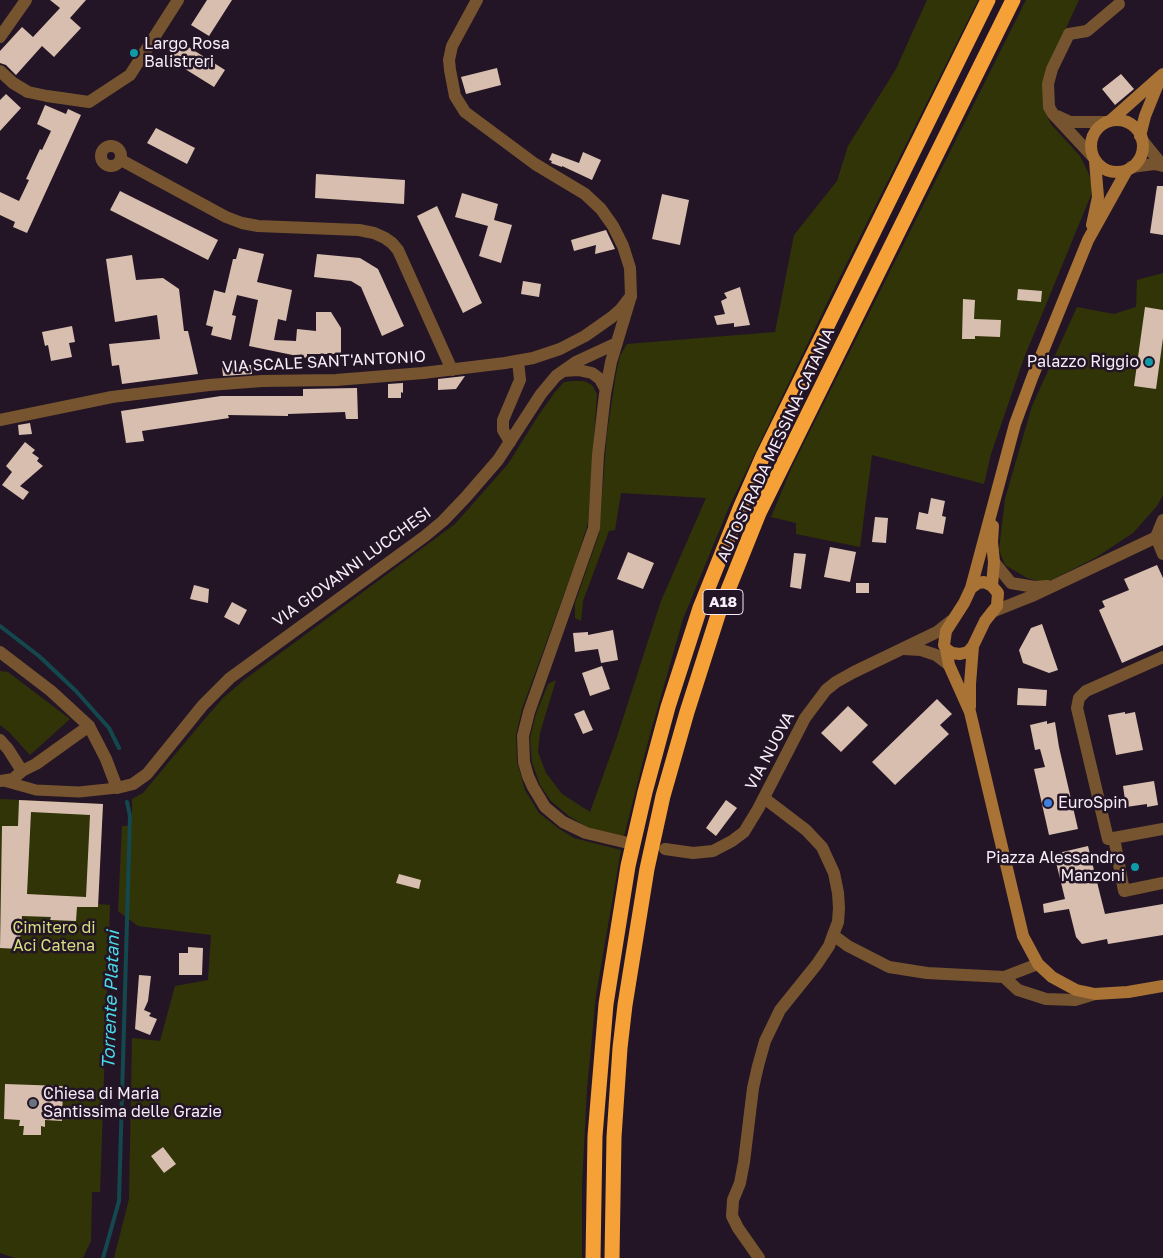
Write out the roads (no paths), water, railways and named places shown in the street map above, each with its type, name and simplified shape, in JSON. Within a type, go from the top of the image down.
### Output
[{"type":"highway","name":"AUTOSTRADA MESSINA-CATANIA","points":[[593,1258],[593,1173],[598,1092],[606,1004],[614,949],[637,825],[682,663],[707,591],[763,456],[988,0]]},
{"type":"highway","name":"AUTOSTRADA MESSINA-CATANIA","points":[[612,1258],[614,1128],[620,1048],[629,978],[648,861],[689,703],[718,615],[760,513],[1013,0]]},
{"type":"main road","points":[[1088,240],[1098,197],[1091,147],[1092,137],[1098,128],[1108,122],[1162,75]]},
{"type":"main road","points":[[1162,75],[1145,116],[1141,138],[1141,155],[1129,168],[1088,240],[1032,378],[1015,424],[971,588],[964,603],[951,621],[944,637],[941,652],[970,712],[1024,936],[1038,964],[1062,984],[1076,990],[1096,994],[1128,992],[1163,986]]},
{"type":"main road","points":[[1108,122],[1119,120],[1128,123],[1135,128],[1141,138]]},
{"type":"main road","points":[[1094,159],[1102,167],[1110,171],[1118,172],[1129,168]]},
{"type":"main road","points":[[992,586],[994,562],[992,542],[995,499]]},
{"type":"main road","points":[[941,652],[960,654],[968,652],[996,606],[998,593],[992,586],[984,582],[978,583],[971,588]]},
{"type":"main road","points":[[970,712],[973,646]]},
{"type":"street","points":[[0,36],[26,0]]},
{"type":"street","points":[[3,78],[28,92],[89,102],[130,75],[178,0]]},
{"type":"street","points":[[477,0],[452,46],[449,60],[455,96],[465,112],[535,164],[585,194],[601,209],[624,246],[630,268],[631,296],[616,343],[606,388],[598,455],[594,528],[529,712],[523,736],[524,762],[528,776],[545,807],[563,822],[586,833],[624,842]]},
{"type":"street","points":[[1094,159],[1053,114],[1049,107],[1048,84],[1052,69],[1069,34],[1087,31],[1119,4]]},
{"type":"street","points":[[1053,114],[1070,122],[1108,122]]},
{"type":"street","points":[[1141,138],[1163,166]]},
{"type":"street","points":[[120,160],[226,217],[242,223],[359,230],[374,233],[385,238],[398,250],[452,370]]},
{"type":"street","points":[[1129,168],[1154,164],[1163,166]]},
{"type":"street","name":"VIA SCALE SANT'ANTONIO","points":[[0,420],[112,397],[209,385],[262,381],[336,380],[452,370],[518,361],[560,349],[584,336],[612,317],[631,296]]},
{"type":"street","points":[[612,317],[626,315]]},
{"type":"street","name":"VIA GIOVANNI LUCCHESI","points":[[117,788],[133,784],[147,774],[203,705],[230,678],[442,521],[498,460],[541,394],[556,376],[576,362],[616,343]]},
{"type":"street","points":[[510,442],[503,430],[503,420],[520,380],[518,361]]},
{"type":"street","points":[[563,371],[578,370],[592,373],[600,379],[606,388]]},
{"type":"street","points":[[1163,520],[1159,536],[1163,554]]},
{"type":"street","points":[[992,612],[1159,536]]},
{"type":"street","points":[[994,562],[1011,583]]},
{"type":"street","points":[[992,586],[1011,583],[1035,587],[1052,586]]},
{"type":"street","name":"VIA NUOVA","points":[[665,849],[693,854],[713,851],[732,842],[744,832],[806,718],[826,690],[854,672],[937,632],[951,621]]},
{"type":"street","points":[[904,649],[941,652]]},
{"type":"street","points":[[0,652],[51,691],[90,726],[117,788],[79,792],[36,790],[2,781]]},
{"type":"street","points":[[1163,657],[1086,691],[1079,698],[1077,708],[1108,839],[1163,829]]},
{"type":"street","points":[[2,781],[13,779],[90,726]]},
{"type":"street","points":[[0,740],[22,772]]},
{"type":"street","points":[[758,1258],[732,1216],[733,1200],[740,1183],[744,1162],[753,1088],[758,1066],[765,1041],[780,1010],[829,946],[838,922],[839,908],[834,872],[822,847],[806,830],[764,798]]},
{"type":"street","points":[[1114,838],[1124,890],[1163,884]]},
{"type":"street","points":[[833,935],[848,946],[889,967],[927,973],[1004,977],[1038,964]]},
{"type":"street","points":[[1004,977],[1018,990],[1046,999],[1075,1000],[1096,994]]},
{"type":"waterway","name":"Torrente Platani","points":[[0,626],[39,656],[76,691],[109,728],[119,748]]},
{"type":"waterway","name":"Torrente Platani","points":[[103,1258],[119,1201],[130,816],[127,802]]},
{"type":"place","name":"Largo Rosa Balistreri","points":[[134,53]]},
{"type":"place","name":"Palazzo Riggio","points":[[1149,362]]},
{"type":"place","name":"EuroSpin","points":[[1048,803]]},
{"type":"place","name":"Piazza Alessandro Manzoni","points":[[1135,867]]},
{"type":"place","name":"Chiesa di Maria Santissima delle Grazie","points":[[33,1103]]},
{"type":"park label","name":"Cimitero di Aci Catena","points":[[54,937]]}]
